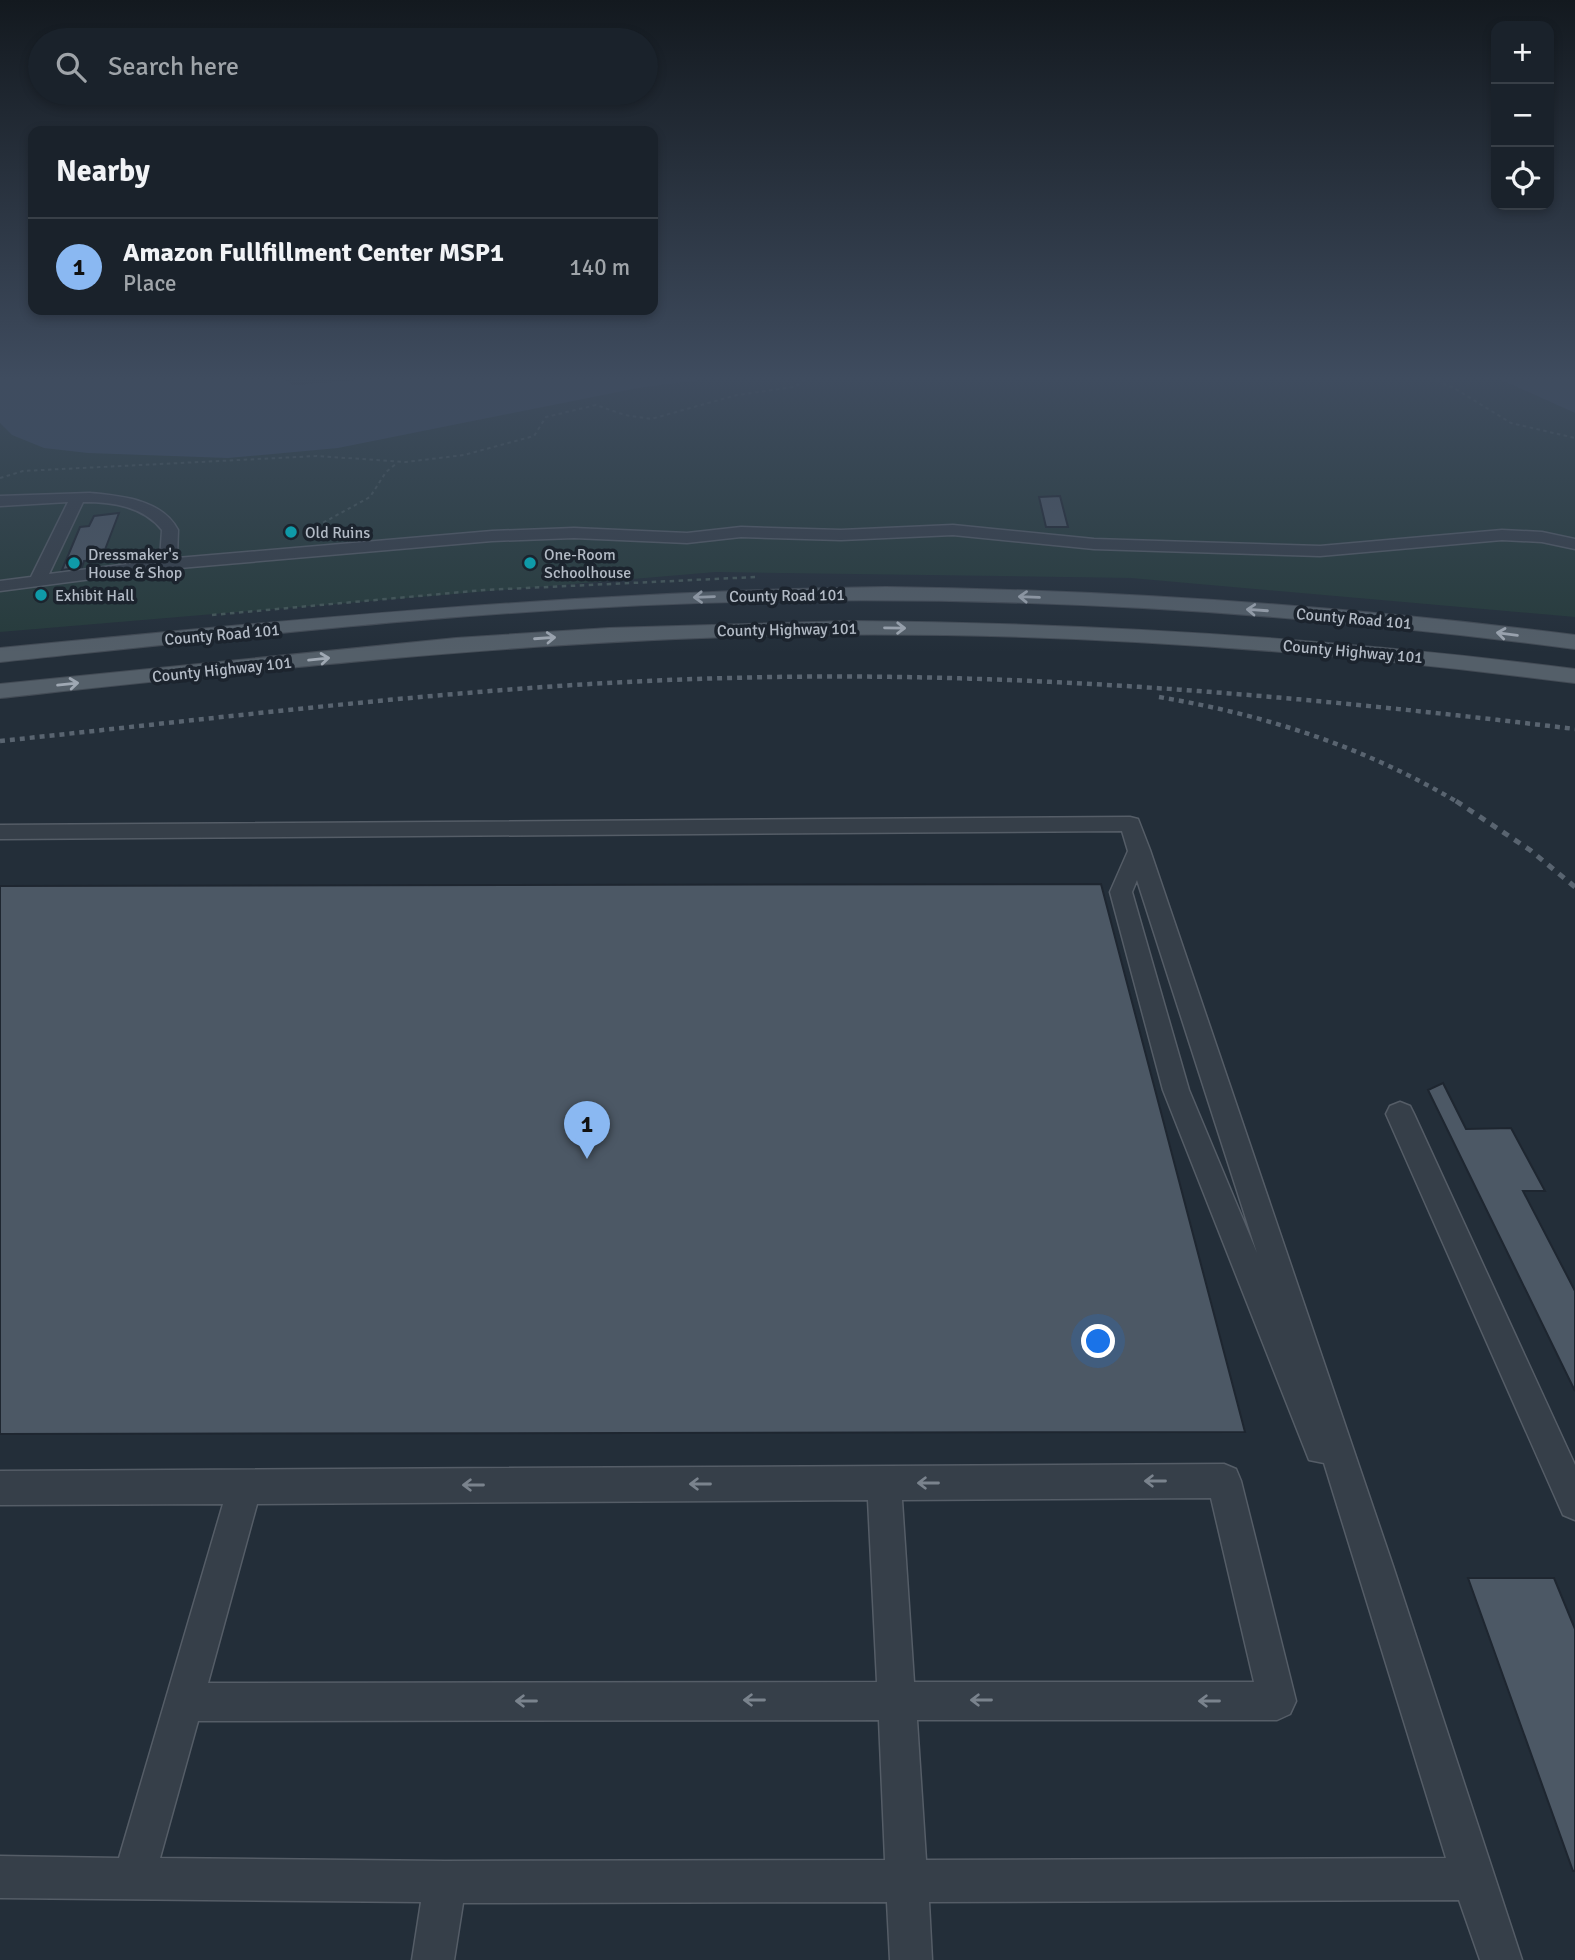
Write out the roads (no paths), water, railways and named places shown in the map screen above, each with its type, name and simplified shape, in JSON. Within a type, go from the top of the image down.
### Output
[{"type":"main road","name":"County Road 101","points":[[0,655],[478,610],[658,599],[835,594],[981,595],[1157,602],[1390,621],[1575,642]]},
{"type":"main road","name":"County Highway 101","points":[[0,691],[494,642],[815,628],[990,629],[1175,637],[1385,654],[1575,676]]},
{"type":"lane","points":[[37,582],[77,499]]},
{"type":"lane","points":[[0,501],[120,501],[149,510],[168,526],[171,532],[168,564]]},
{"type":"lane","points":[[0,586],[168,564],[492,536],[574,533],[687,538],[741,532],[841,535],[953,530],[1094,544],[1320,551],[1502,535],[1575,544]]},
{"type":"lane","points":[[0,832],[1130,824],[1375,1566],[1501,1960]]},
{"type":"lane","points":[[1139,850],[1121,892],[1176,1090],[1301,1403],[1375,1566]]},
{"type":"lane","points":[[1400,1114],[1575,1503]]},
{"type":"lane","points":[[0,1488],[1224,1481],[1277,1701],[185,1702]]},
{"type":"lane","points":[[884,1483],[911,1960]]},
{"type":"lane","points":[[134,1877],[245,1487]]},
{"type":"lane","points":[[0,1877],[445,1882],[1473,1879]]},
{"type":"lane","points":[[433,1960],[445,1882]]},
{"type":"railway","points":[[0,741],[455,694],[637,681],[834,676],[1152,688],[1364,706],[1575,729]]},
{"type":"railway","points":[[1159,697],[1238,713],[1314,736],[1388,765],[1459,803]]},
{"type":"railway","points":[[1456,801],[1530,850],[1575,887]]},
{"type":"place","name":"Old Ruins","points":[[291,532]]},
{"type":"place","name":"Dressmaker's House & Shop","points":[[74,563]]},
{"type":"place","name":"One-Room Schoolhouse","points":[[530,563]]},
{"type":"place","name":"Exhibit Hall","points":[[41,595]]},
{"type":"place","name":"Amazon Fullfillment Center MSP1","points":[[587,1159]]}]
